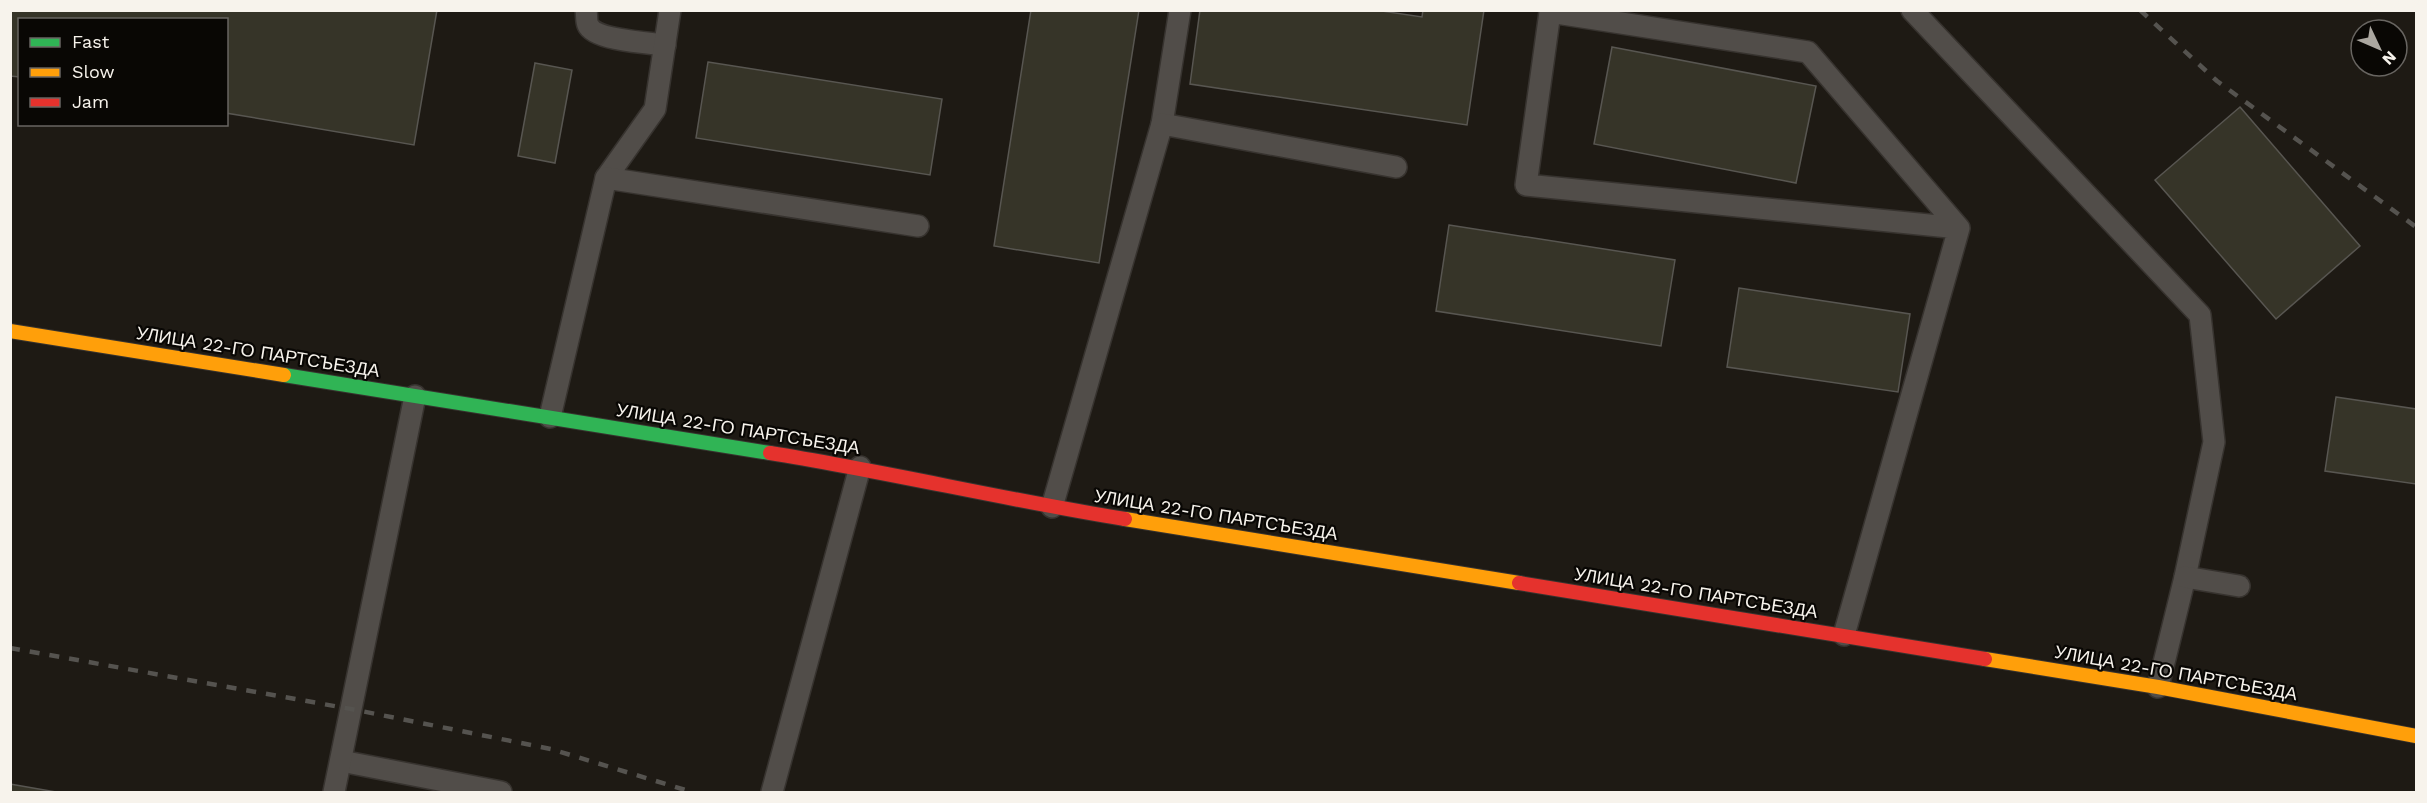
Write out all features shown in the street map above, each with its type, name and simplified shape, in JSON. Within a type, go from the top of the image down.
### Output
[{"type":"street","name":"УЛИЦА 22-ГО ПАРТСЪЕЗДА","points":[[10,331],[861,467],[1052,507],[2158,687],[2416,736]]},
{"type":"lane","points":[[586,10],[587,24],[593,32],[605,36],[665,45]]},
{"type":"lane","points":[[550,417],[606,178],[655,109],[670,10]]},
{"type":"lane","points":[[1052,507],[1162,124],[1180,10]]},
{"type":"lane","points":[[1912,10],[2200,315],[2214,442],[2185,578],[2158,687]]},
{"type":"lane","points":[[1550,12],[1808,52],[1959,228],[1526,185],[1550,12]]},
{"type":"lane","points":[[1162,124],[1396,167]]},
{"type":"lane","points":[[606,178],[918,226]]},
{"type":"lane","points":[[1844,635],[1959,228]]},
{"type":"lane","points":[[334,792],[415,396]]},
{"type":"lane","points":[[772,792],[861,467]]},
{"type":"lane","points":[[2185,578],[2239,586]]},
{"type":"lane","points":[[341,760],[501,792]]},
{"type":"building","points":[[10,10],[437,10],[414,145],[228,113],[228,18],[18,18],[18,77],[10,76]]},
{"type":"building","points":[[1031,10],[1139,10],[1099,263],[994,246]]},
{"type":"building","points":[[1200,10],[1375,10],[1422,17],[1423,10],[1484,10],[1467,125],[1190,84]]},
{"type":"building","points":[[1612,47],[1816,86],[1796,183],[1594,144]]},
{"type":"building","points":[[708,62],[942,99],[930,175],[696,138]]},
{"type":"building","points":[[535,63],[572,70],[555,163],[518,156]]},
{"type":"building","points":[[2240,107],[2360,246],[2276,319],[2155,180]]},
{"type":"building","points":[[1449,225],[1675,260],[1661,346],[1436,311]]},
{"type":"building","points":[[1739,288],[1910,314],[1898,392],[1727,367]]},
{"type":"building","points":[[2336,397],[2416,409],[2416,484],[2325,471]]},
{"type":"building","points":[[10,784],[56,792],[10,792]]},
{"type":"railway","points":[[2140,10],[2217,81],[2416,227]]},
{"type":"railway","points":[[10,648],[351,709],[551,749],[692,792]]},
{"type":"traffic: fast","points":[[284,375],[770,453]]},
{"type":"traffic: slow","points":[[10,331],[284,375]]},
{"type":"traffic: slow","points":[[1125,519],[1519,583]]},
{"type":"traffic: slow","points":[[1985,659],[2158,687],[2416,736]]},
{"type":"traffic: jam","points":[[770,453],[1125,519]]},
{"type":"traffic: jam","points":[[1519,583],[1985,659]]}]
